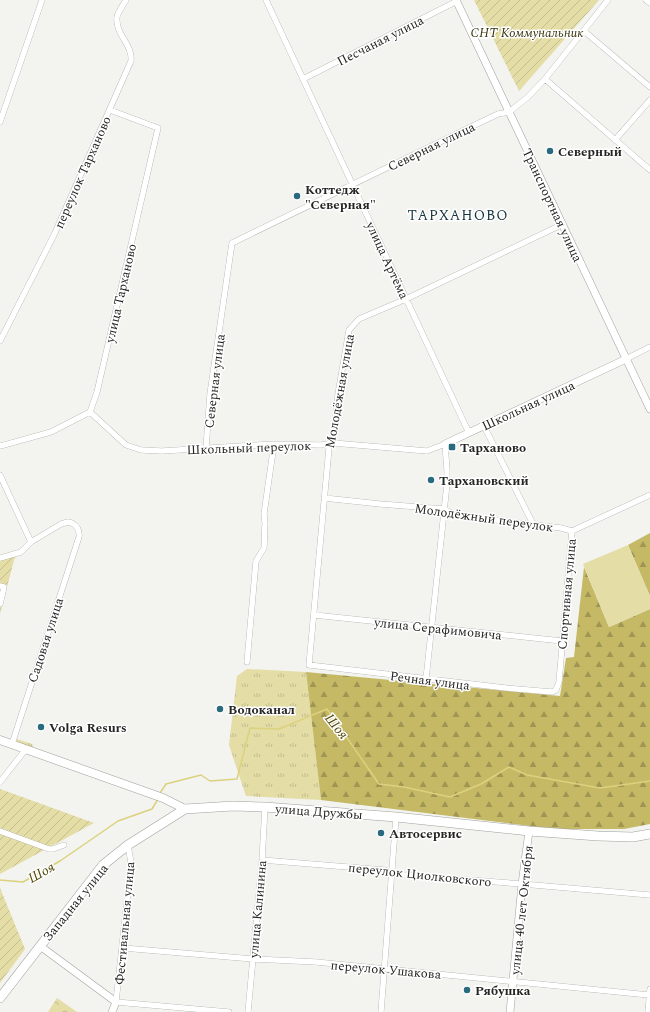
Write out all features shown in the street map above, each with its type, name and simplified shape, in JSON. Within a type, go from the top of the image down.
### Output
[{"type":"main road","name":"улица Дружбы","points":[[0,740],[152,794],[185,809],[232,806],[265,807],[396,817],[529,831],[615,837],[633,837],[650,834]]},
{"type":"main road","name":"Западная улица","points":[[0,998],[98,870],[110,858],[128,845],[185,809]]},
{"type":"street","points":[[0,122],[42,0]]},
{"type":"street","name":"переулок Тарханово","points":[[0,341],[54,235],[131,61],[131,53],[119,31],[117,16],[126,0]]},
{"type":"street","name":"улица Артёма","points":[[266,0],[469,433]]},
{"type":"street","name":"Северная улица","points":[[206,448],[210,394],[232,243],[498,114],[509,112],[528,97],[545,79],[608,0]]},
{"type":"street","points":[[646,0],[650,3]]},
{"type":"street","name":"Песчаная улица","points":[[303,79],[456,1]]},
{"type":"street","name":"Транспортная улица","points":[[456,1],[650,409]]},
{"type":"street","points":[[584,31],[650,87]]},
{"type":"street","points":[[545,79],[650,170]]},
{"type":"street","points":[[616,140],[650,100]]},
{"type":"street","name":"улица Тарханово","points":[[90,412],[158,128],[110,110]]},
{"type":"street","name":"Молодёжная улица","points":[[309,665],[329,448],[333,443],[338,394],[349,330],[360,319],[406,299],[563,224]]},
{"type":"street","name":"Школьная улица","points":[[445,444],[650,347]]},
{"type":"street","points":[[0,446],[51,432],[90,412]]},
{"type":"street","name":"Школьный переулок","points":[[90,412],[126,445],[141,450],[274,444],[321,445],[333,443],[427,451],[445,444]]},
{"type":"street","points":[[484,426],[533,524]]},
{"type":"street","points":[[247,662],[256,561],[264,548],[264,514],[274,444]]},
{"type":"street","points":[[426,679],[444,509],[447,470],[445,444]]},
{"type":"street","points":[[0,476],[31,542],[21,552],[0,558]]},
{"type":"street","name":"Спортивная улица","points":[[552,692],[556,690],[559,682],[572,531],[650,495]]},
{"type":"street","name":"Молодёжный переулок","points":[[324,498],[444,509],[455,515],[533,524],[572,531]]},
{"type":"street","name":"Садовая улица","points":[[12,744],[79,537],[77,527],[72,522],[60,524],[31,542]]},
{"type":"street","points":[[0,586],[4,587],[0,604]]},
{"type":"street","name":"улица Серафимовича","points":[[314,615],[562,641]]},
{"type":"street","name":"Речная улица","points":[[309,665],[552,692]]},
{"type":"street","points":[[0,782],[26,749]]},
{"type":"street","name":"улица Калинина","points":[[248,1012],[262,860],[265,807]]},
{"type":"street","points":[[381,1012],[396,817]]},
{"type":"street","points":[[0,831],[17,836],[48,849],[53,850],[64,845]]},
{"type":"street","name":"улица 40 лет Октября","points":[[510,1012],[522,884],[529,831]]},
{"type":"street","name":"Фестивальная улица","points":[[117,1012],[116,1002],[131,864],[128,845]]},
{"type":"street","name":"переулок Циолковского","points":[[262,860],[385,870],[392,874],[650,895]]},
{"type":"street","points":[[40,946],[116,1002],[229,1012]]},
{"type":"street","name":"переулок Ушакова","points":[[123,948],[253,959],[316,962],[384,970],[454,975],[649,995]]},
{"type":"street","points":[[648,1012],[650,988]]},
{"type":"street","name":"Фестивальная улица","points":[[112,1012],[116,1002]]},
{"type":"green space","name":"СНТ Коммунальник","points":[[474,0],[599,0],[519,91]]},
{"type":"green space","points":[[650,533],[650,596],[628,545]]},
{"type":"green space","points":[[628,545],[650,596],[650,609],[609,627],[583,564]]},
{"type":"green space","points":[[17,555],[14,560],[0,614],[0,560]]},
{"type":"green space","points":[[584,567],[609,627],[650,609],[650,824],[624,829],[554,829],[321,800],[306,672],[560,696],[566,658],[574,657]]},
{"type":"green space","points":[[247,669],[306,672],[321,800],[246,796],[229,745],[237,676]]},
{"type":"green space","points":[[17,739],[32,744],[34,748],[17,742]]},
{"type":"green space","points":[[0,789],[94,823],[0,874]]},
{"type":"green space","points":[[0,888],[25,949],[0,983]]},
{"type":"green space","points":[[57,998],[77,1012],[48,1012]]},
{"type":"waterway","name":"Шоя","points":[[160,793],[166,784],[201,775],[210,781],[237,779],[250,728],[279,729],[327,709],[379,784],[404,787],[450,797],[481,784],[509,767],[527,775],[600,788],[650,781]]},
{"type":"waterway","name":"Шоя","points":[[0,880],[23,882],[60,861],[118,821],[152,809],[158,799]]},
{"type":"place","name":"Северный","points":[[550,151]]},
{"type":"place","name":"Коттедж \"Северная\"","points":[[297,196]]},
{"type":"place","name":"Тарханово","points":[[452,447]]},
{"type":"place","name":"Тархановский","points":[[431,480]]},
{"type":"place","name":"Водоканал","points":[[220,709]]},
{"type":"place","name":"Volga Resurs","points":[[41,727]]},
{"type":"place","name":"Автосервис","points":[[381,833]]},
{"type":"place","name":"Рябушка","points":[[467,990]]},
{"type":"district","name":"ТАРХАНОВО","points":[[458,215]]}]
